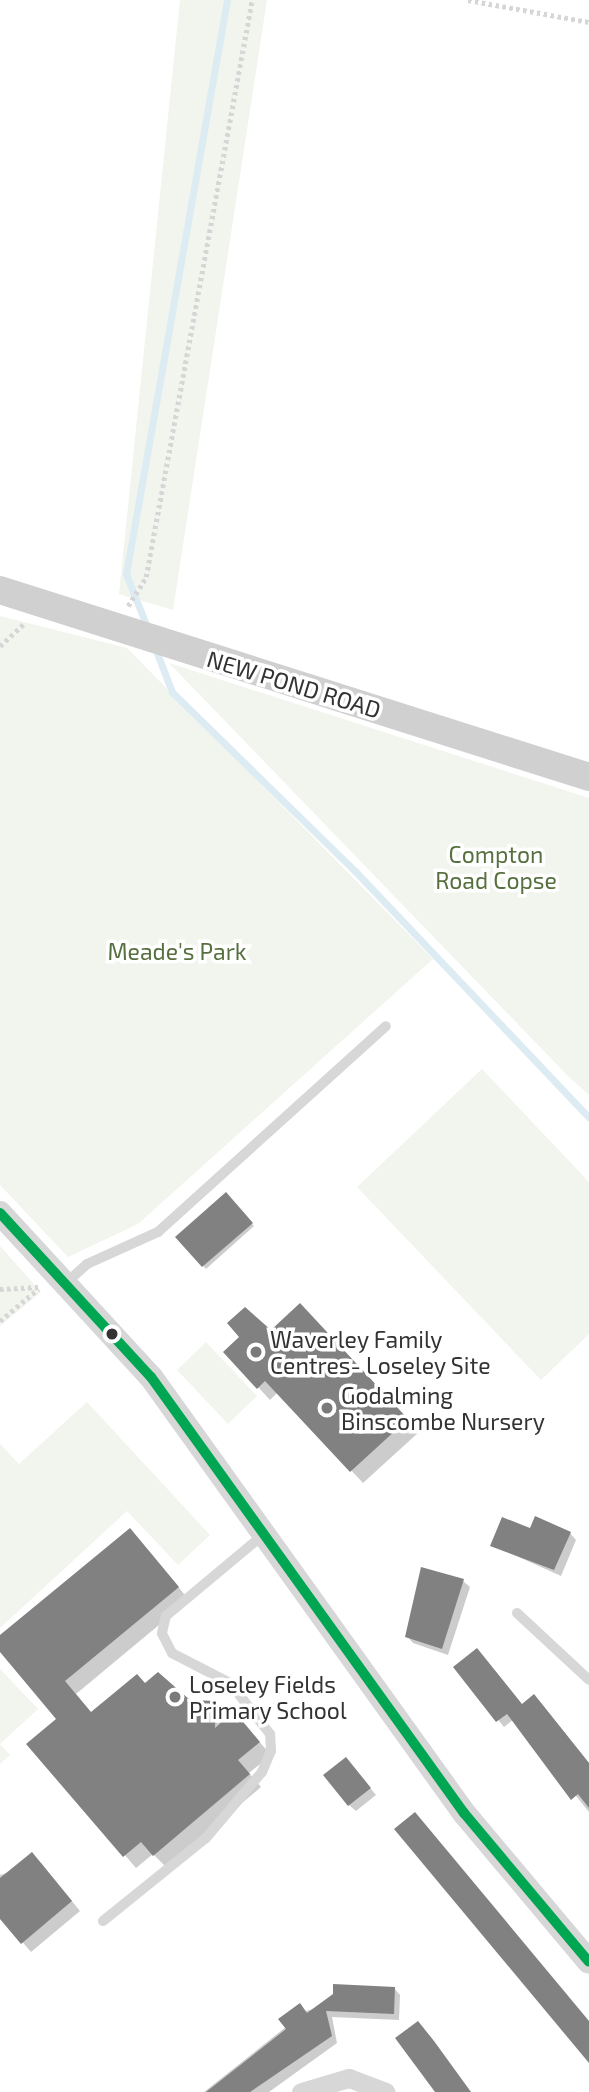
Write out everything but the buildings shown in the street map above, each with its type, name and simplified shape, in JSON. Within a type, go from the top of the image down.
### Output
[{"type":"main road","name":"NEW POND ROAD","points":[[0,590],[589,777]]},
{"type":"street","points":[[0,1213],[151,1377],[266,1533],[464,1813],[589,1962]]},
{"type":"street","points":[[301,2092],[349,2078],[385,2092]]},
{"type":"lane","points":[[66,1283],[88,1264],[158,1232],[386,1026]]},
{"type":"lane","points":[[103,1921],[206,1838],[262,1772],[271,1751],[270,1734],[230,1683],[172,1653],[162,1633],[166,1616],[266,1533]]},
{"type":"lane","points":[[517,1613],[589,1680]]},
{"type":"path","points":[[132,592],[146,577],[252,0]]},
{"type":"path","points":[[468,0],[589,22]]},
{"type":"path","points":[[0,1289],[66,1283]]},
{"type":"path","points":[[0,1321],[41,1287]]},
{"type":"green space","points":[[180,0],[267,0],[173,610],[119,594]]},
{"type":"green space","name":"Meade's Park","points":[[0,616],[127,648],[433,959],[138,1224],[68,1257],[0,1185]]},
{"type":"green space","name":"Compton Road Copse","points":[[169,663],[589,798],[589,1095],[569,1077]]},
{"type":"green space","points":[[482,1069],[589,1182],[589,1334],[541,1380],[357,1187]]},
{"type":"green space","points":[[0,1246],[41,1292],[0,1326]]},
{"type":"green space","points":[[206,1342],[257,1396],[228,1424],[177,1370]]},
{"type":"green space","points":[[87,1402],[210,1535],[178,1565],[127,1511],[0,1628],[0,1444],[19,1464]]},
{"type":"green space","points":[[0,1669],[38,1709],[0,1744]]},
{"type":"green space","points":[[0,1744],[10,1755],[0,1764]]},
{"type":"waterway","points":[[147,627],[126,574],[227,0]]},
{"type":"waterway","points":[[155,648],[172,692],[355,871],[589,1118]]},
{"type":"transit line","points":[[0,1213],[151,1377],[464,1813],[589,1962]]},
{"type":"place","name":"Waverley Family Centres- Loseley Site","points":[[256,1352]]},
{"type":"place","name":"Godalming Binscombe Nursery","points":[[327,1408]]},
{"type":"place","name":"Loseley Fields Primary School","points":[[175,1697]]}]
